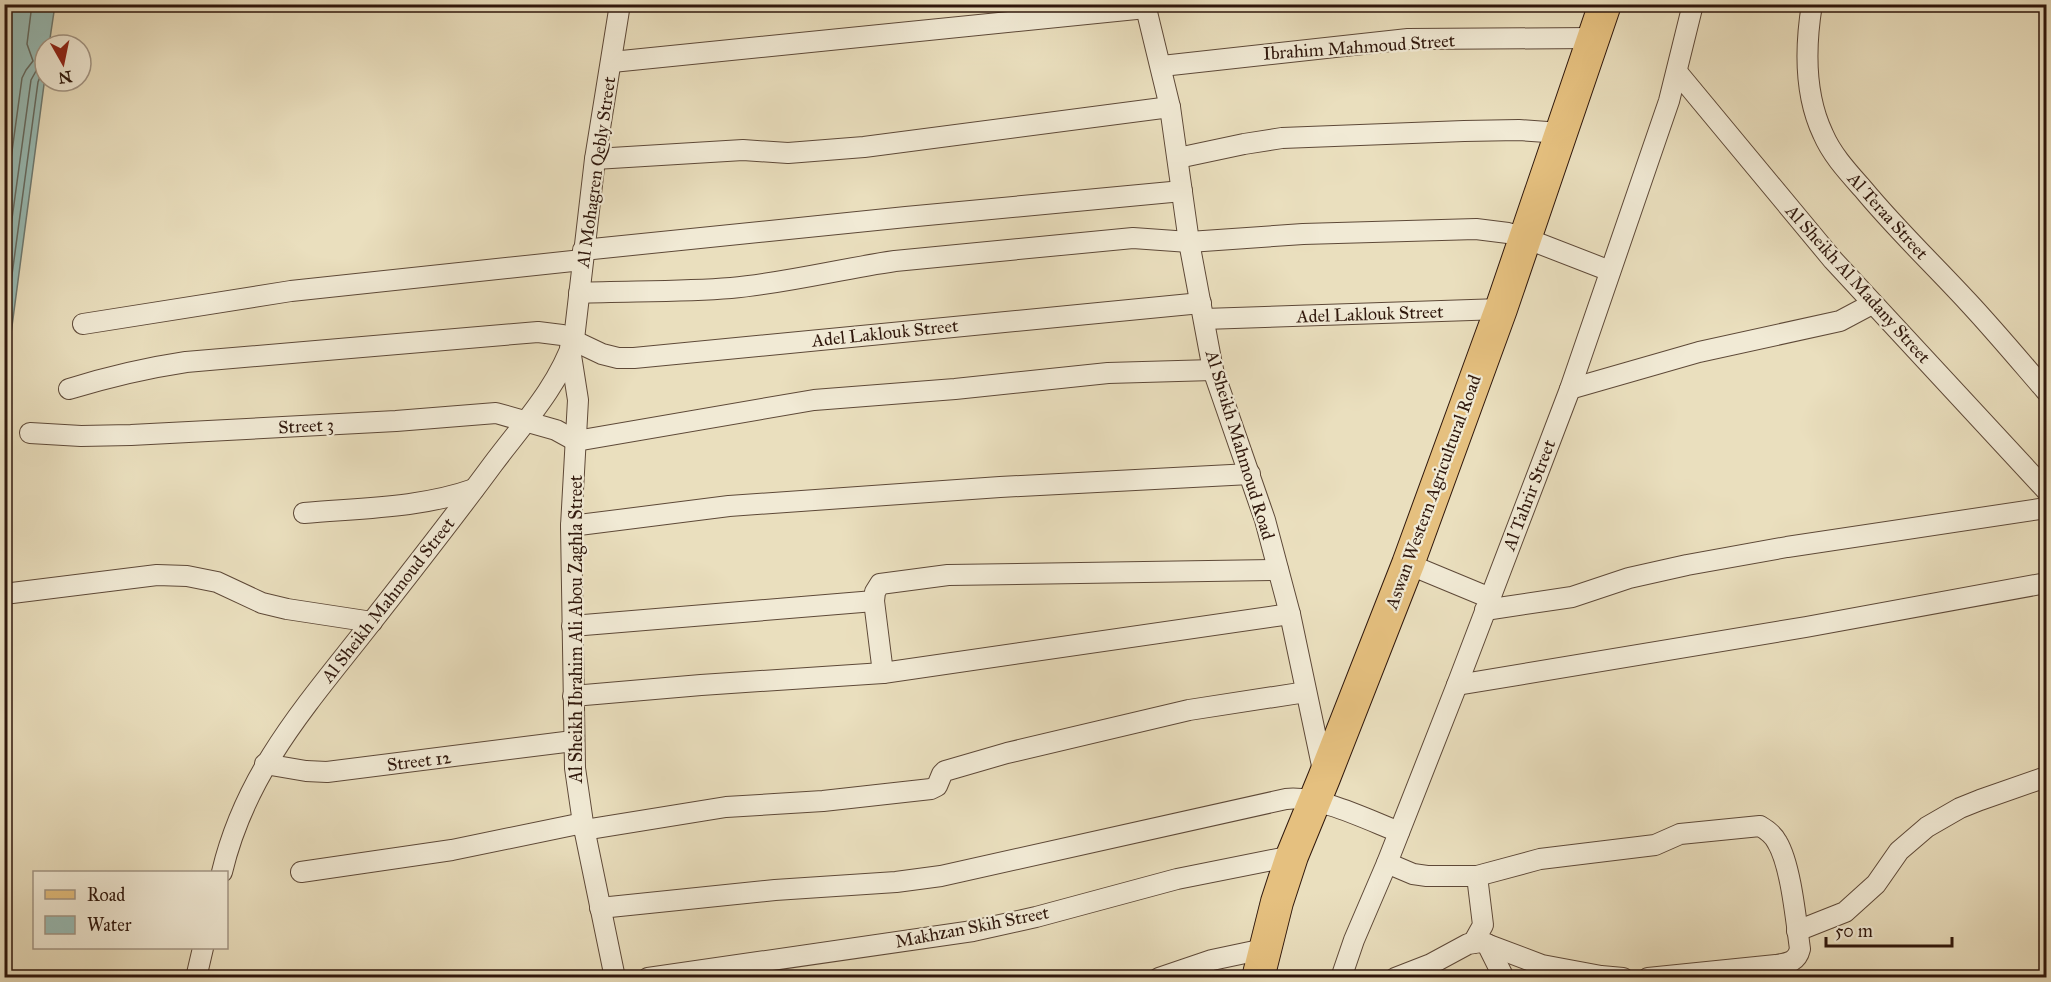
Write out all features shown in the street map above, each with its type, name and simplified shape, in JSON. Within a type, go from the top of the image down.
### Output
[{"type":"main road","name":"Aswan Western Agricultural Road","points":[[1261,963],[1292,856],[1408,564],[1525,238],[1605,4]]},
{"type":"street","name":"Al Mohagren Qebly Street","points":[[572,344],[595,159],[620,4]]},
{"type":"street","name":"Al Tahrir Street","points":[[1341,978],[1457,685],[1570,389],[1662,122],[1694,4]]},
{"type":"street","name":"Al Teraa Street","points":[[1812,4],[1807,52],[1809,85],[1823,135],[1836,158],[1896,228],[1969,302],[2046,391]]},
{"type":"street","points":[[612,62],[1145,6]]},
{"type":"street","name":"Al Sheikh Mahmoud Road","points":[[1145,6],[1162,66],[1170,107],[1189,242],[1213,370],[1250,474],[1290,614],[1306,692],[1320,790]]},
{"type":"street","name":"Ibrahim Mahmoud Street","points":[[1162,66],[1408,39],[1594,38]]},
{"type":"street","name":"Al Sheikh Al Madany Street","points":[[1677,72],[1814,238],[1872,304],[2046,490]]},
{"type":"street","points":[[595,159],[743,150],[788,153],[864,147],[1170,107]]},
{"type":"street","points":[[1178,158],[1282,138],[1519,130],[1561,133]]},
{"type":"street","points":[[82,324],[291,291],[583,255],[906,217],[1182,191]]},
{"type":"street","points":[[579,293],[730,288],[776,283],[856,266],[895,261],[1121,239],[1189,242],[1303,234],[1444,229],[1492,230],[1525,238],[1610,271]]},
{"type":"street","points":[[1570,389],[1699,352],[1840,321],[1872,304]]},
{"type":"street","name":"Adel Laklouk Street","points":[[69,389],[146,368],[186,362],[538,332],[550,332],[572,344],[603,354],[634,358],[1202,311],[1500,309]]},
{"type":"street","name":"Al Sheikh Mahmoud Street","points":[[223,871],[237,824],[265,764],[290,725],[525,422],[557,378],[572,344]]},
{"type":"street","name":"Al Sheikh Ibrahim Ali Abou Zaghla Street","points":[[572,344],[578,400],[572,526],[573,741],[578,796],[615,978]]},
{"type":"street","points":[[576,441],[814,400],[955,389],[1108,373],[1213,370]]},
{"type":"street","name":"Street 3","points":[[30,433],[81,436],[131,435],[396,421],[496,413],[556,430],[576,441]]},
{"type":"street","points":[[572,526],[729,506],[1000,487],[1250,474]]},
{"type":"street","points":[[304,513],[440,500],[474,489]]},
{"type":"street","points":[[1408,564],[1488,604],[1572,597],[1629,578],[1710,561],[1963,519],[2046,508]]},
{"type":"street","points":[[882,673],[874,601],[875,592],[880,584],[948,575],[1278,570]]},
{"type":"street","points":[[4,594],[157,575],[187,576],[217,582],[262,603],[286,609],[372,622]]},
{"type":"street","points":[[1457,685],[1818,625],[2046,583]]},
{"type":"street","points":[[572,626],[874,601]]},
{"type":"street","points":[[573,696],[882,673],[1290,614]]},
{"type":"street","points":[[301,872],[452,850],[584,826],[726,807],[824,801],[931,789],[937,786],[945,771],[1007,753],[1189,710],[1306,692]]},
{"type":"street","name":"Street 12","points":[[265,764],[296,770],[327,772],[573,741]]},
{"type":"street","points":[[1797,931],[1845,912],[1876,884],[1899,851],[1927,827],[1960,808],[2046,777]]},
{"type":"street","points":[[600,908],[941,876],[1299,797],[1320,790],[1399,832]]},
{"type":"street","points":[[1387,863],[1413,874],[1426,876],[1477,876],[1540,859],[1655,845],[1680,834],[1760,826],[1770,832],[1778,844],[1790,889],[1799,954],[1791,963],[1777,971],[1648,978]]},
{"type":"street","name":"Makhzan Skih Street","points":[[648,978],[973,931],[1036,917],[1177,879],[1292,856]]},
{"type":"street","points":[[1477,876],[1483,925],[1480,943],[1504,978]]},
{"type":"street","points":[[1395,978],[1480,943],[1542,965],[1623,978]]},
{"type":"street","points":[[196,978],[203,949]]},
{"type":"street","points":[[1159,978],[1212,960],[1261,963]]},
{"type":"water","points":[[5,4],[55,5],[51,33],[33,33],[33,93],[43,93],[5,379]]}]
